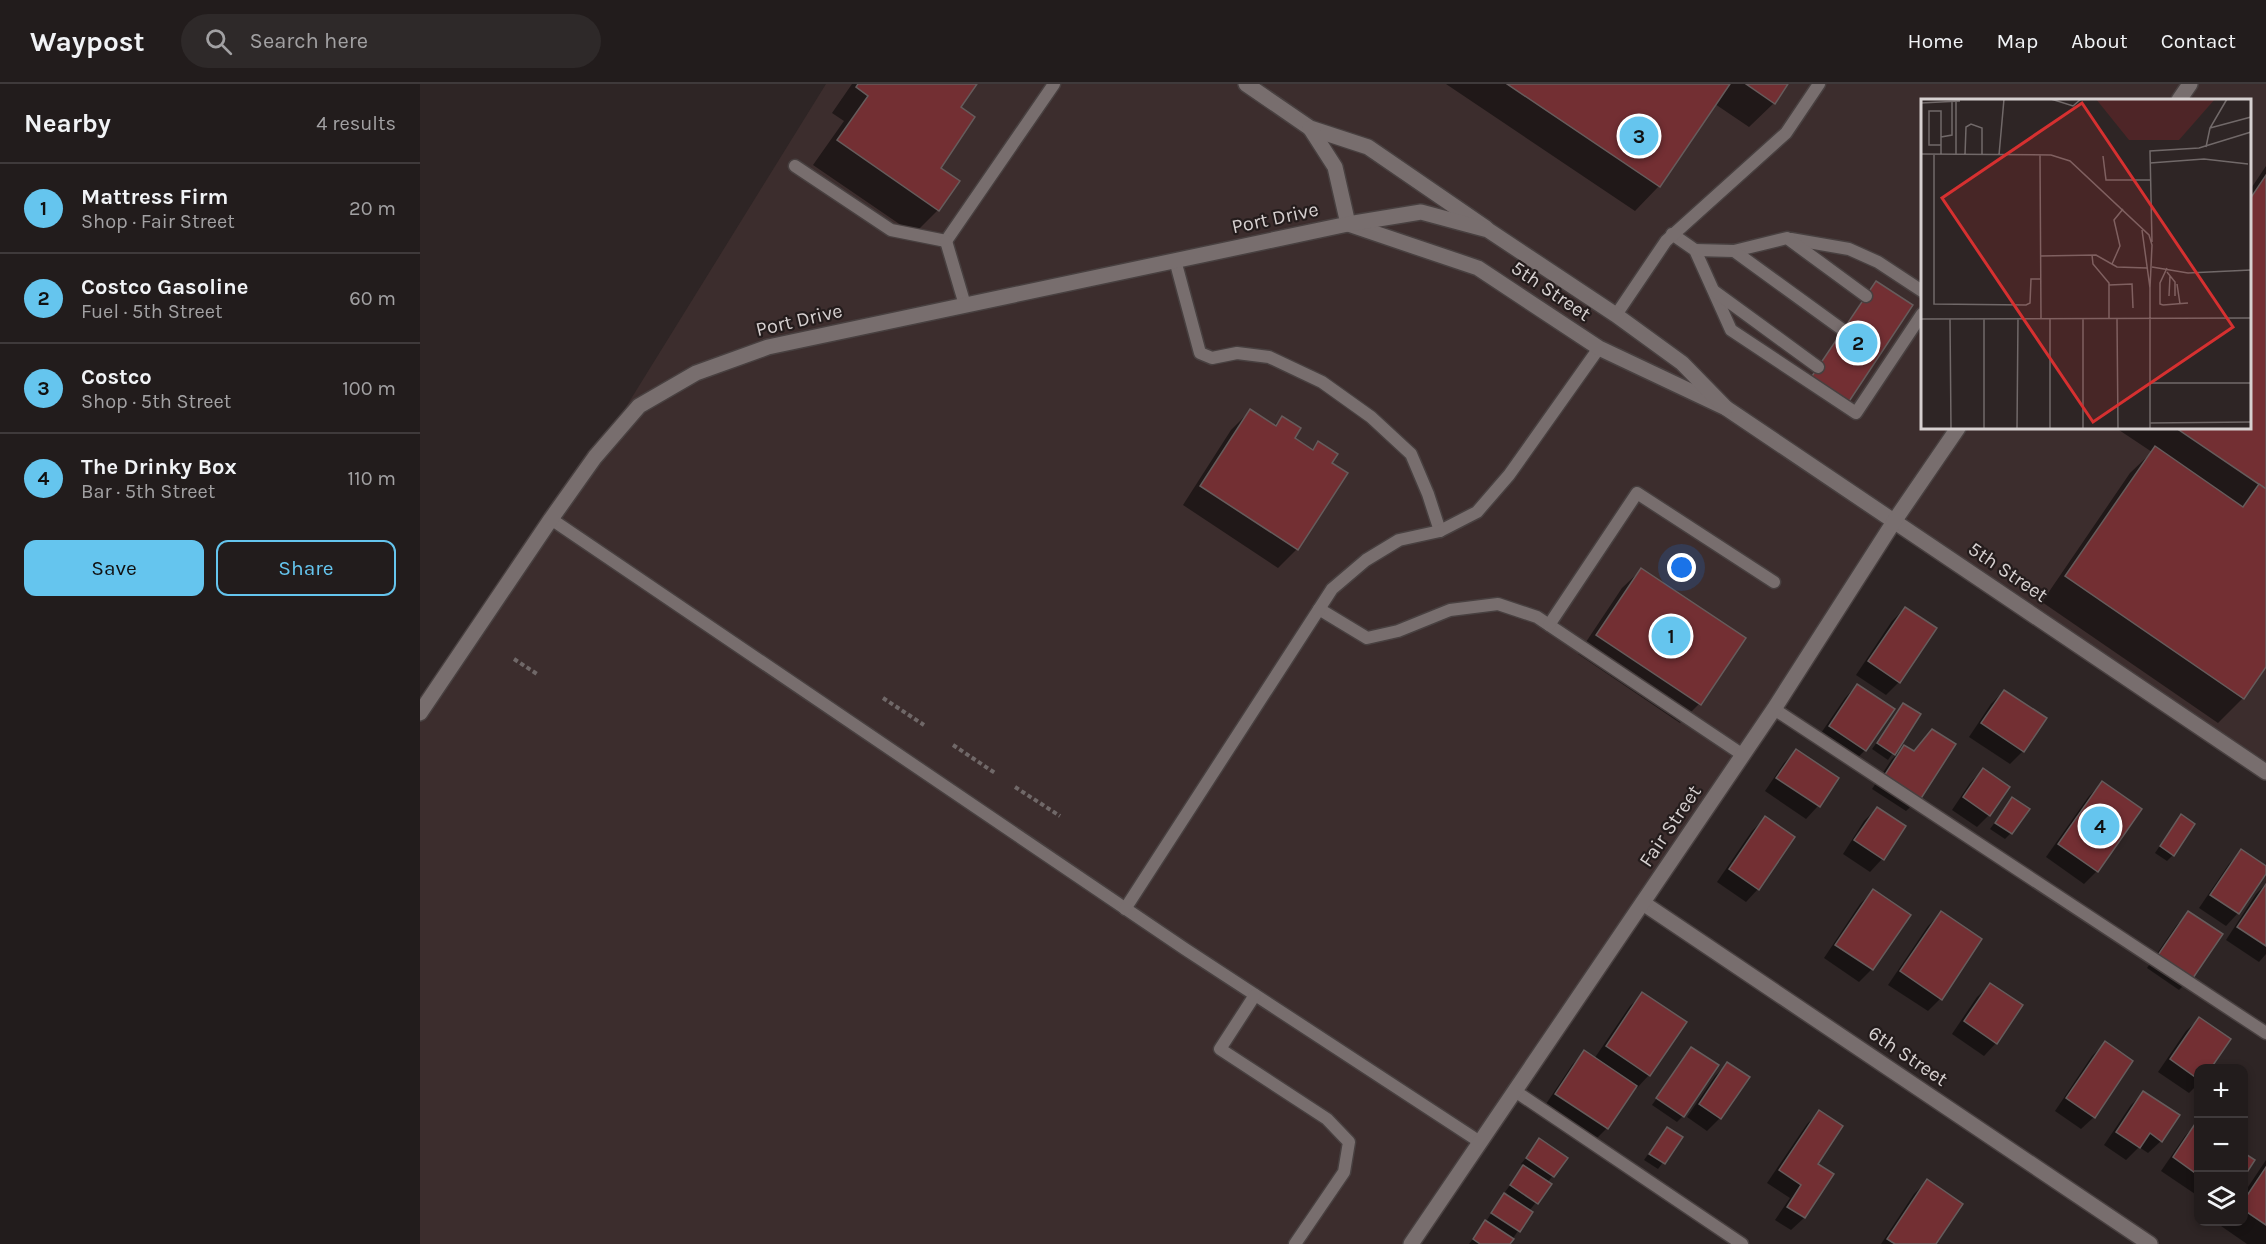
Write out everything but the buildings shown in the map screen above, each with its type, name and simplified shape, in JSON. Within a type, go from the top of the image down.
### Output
[{"type":"street","name":"5th Street","points":[[1246,84],[1310,128],[1368,147],[1616,315],[1682,363],[1726,408]]},
{"type":"street","points":[[2180,99],[2190,84]]},
{"type":"street","name":"5th Street","points":[[1310,128],[1335,167],[1348,224]]},
{"type":"street","name":"5th Street","points":[[1348,224],[1421,212],[1488,230]]},
{"type":"street","name":"5th Street","points":[[1348,224],[1479,268],[1599,348],[1726,408],[2264,767]]},
{"type":"street","name":"Port Drive","points":[[420,713],[595,457],[639,406],[696,373],[768,347],[1348,224]]},
{"type":"street","name":"Fair Street","points":[[1411,1244],[1774,709],[1895,520],[1957,429]]},
{"type":"street","name":"6th Street","points":[[1643,903],[2150,1244]]},
{"type":"lane","points":[[946,241],[1054,84]]},
{"type":"lane","points":[[1616,315],[1672,234],[1786,133],[1819,84]]},
{"type":"lane","points":[[795,166],[891,230],[946,241]]},
{"type":"lane","points":[[1672,234],[1695,250],[1731,330],[1856,413],[1920,318]]},
{"type":"lane","points":[[1695,250],[1734,251],[1787,238],[1849,249],[1878,262],[1921,290]]},
{"type":"lane","points":[[1787,238],[1866,296]]},
{"type":"lane","points":[[946,241],[965,305]]},
{"type":"lane","points":[[1734,251],[1843,330]]},
{"type":"lane","points":[[1175,260],[1200,352],[1212,358],[1237,353],[1269,357],[1322,382],[1371,417],[1411,454],[1428,494],[1440,531]]},
{"type":"lane","points":[[1713,290],[1818,367]]},
{"type":"lane","points":[[1903,320],[1920,318]]},
{"type":"lane","points":[[1125,909],[1332,589],[1366,560],[1399,540],[1440,531],[1477,512],[1509,475],[1599,348]]},
{"type":"lane","points":[[1880,354],[1894,357]]},
{"type":"lane","points":[[1856,392],[1870,394]]},
{"type":"lane","points":[[1549,625],[1636,493],[1774,582]]},
{"type":"lane","points":[[551,519],[1125,909],[1480,1142]]},
{"type":"lane","points":[[1319,609],[1367,638],[1398,631],[1450,609],[1498,604],[1537,617],[1743,755]]},
{"type":"lane","points":[[1774,709],[2266,1033]]},
{"type":"lane","points":[[1255,996],[1220,1049],[1326,1119],[1349,1142],[1344,1173],[1295,1244]]},
{"type":"lane","points":[[1515,1092],[1742,1244]]},
{"type":"path","points":[[514,659],[537,674]]},
{"type":"path","points":[[883,698],[924,725]]},
{"type":"path","points":[[953,745],[994,773]]},
{"type":"path","points":[[1015,787],[1060,816]]},
{"type":"shaded area","points":[[826,84],[2266,84],[2266,772],[1895,520],[1411,1244],[420,1244],[420,712],[595,457]]},
{"type":"place","name":"Costco","points":[[1639,136]]},
{"type":"place","name":"Costco Gasoline","points":[[1858,343]]},
{"type":"place","name":"Mattress Firm","points":[[1671,636]]},
{"type":"place","name":"The Drinky Box","points":[[2100,826]]}]
